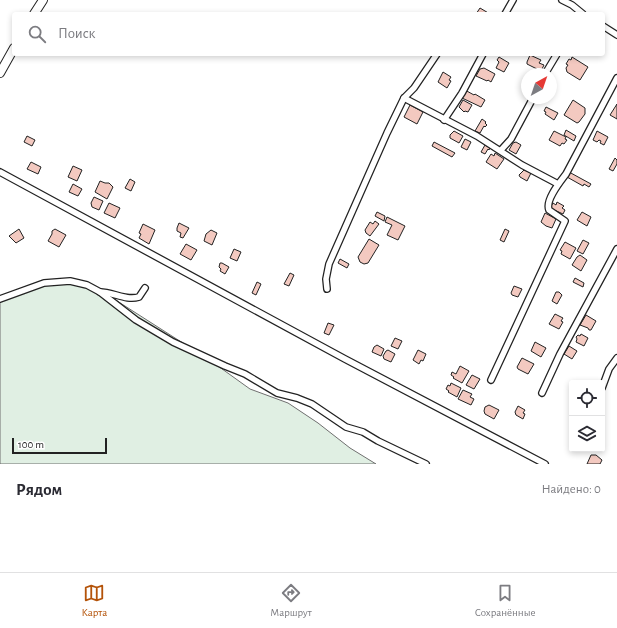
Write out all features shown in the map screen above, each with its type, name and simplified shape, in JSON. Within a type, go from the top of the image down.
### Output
[{"type":"main road","points":[[35,12],[43,0]]},
{"type":"main road","points":[[0,73],[12,52]]},
{"type":"street","points":[[506,12],[513,0]]},
{"type":"street","points":[[562,0],[572,5],[580,12]]},
{"type":"street","points":[[605,27],[617,35]]},
{"type":"street","points":[[327,289],[326,279],[329,264],[387,133],[404,98],[414,88],[436,56]]},
{"type":"street","points":[[444,120],[462,93],[482,56]]},
{"type":"street","points":[[549,68],[556,56]]},
{"type":"street","points":[[490,380],[565,222],[552,213],[548,208],[549,201],[558,184],[566,174],[617,78]]},
{"type":"street","points":[[404,98],[477,136],[501,150],[522,165],[558,184]]},
{"type":"street","points":[[501,150],[511,139],[530,104]]},
{"type":"street","points":[[0,172],[345,359],[545,464]]},
{"type":"street","points":[[542,393],[560,354],[617,249]]},
{"type":"street","points":[[0,299],[44,282],[70,281],[87,286],[100,292],[130,316],[173,342],[244,374],[278,393],[298,398],[312,404],[346,427],[363,432],[426,464]]},
{"type":"street","points":[[100,292],[134,298],[139,297],[145,288]]},
{"type":"street","points":[[605,380],[609,369],[617,358]]},
{"type":"green space","points":[[64,282],[93,287],[114,299],[211,361],[250,389],[288,403],[318,423],[350,448],[376,464],[0,464],[0,297],[41,284]]},
{"type":"building","points":[[480,8],[487,12],[477,12]]},
{"type":"building","points":[[530,56],[532,56],[541,60],[539,63],[544,65],[542,68],[535,68],[527,64]]},
{"type":"building","points":[[499,57],[509,63],[504,72],[496,68],[499,62],[497,60]]},
{"type":"building","points":[[572,57],[588,67],[580,80],[567,72],[566,68],[568,65],[566,64]]},
{"type":"building","points":[[484,68],[495,74],[491,82],[476,76],[480,69]]},
{"type":"building","points":[[443,72],[451,77],[449,80],[451,81],[447,88],[438,82]]},
{"type":"building","points":[[465,90],[485,100],[481,107],[462,98],[461,96]]},
{"type":"building","points":[[463,100],[472,105],[468,112],[464,112],[459,107]]},
{"type":"building","points":[[573,100],[585,108],[585,114],[577,123],[564,115]]},
{"type":"building","points":[[617,104],[617,119],[610,115]]},
{"type":"building","points":[[410,105],[423,112],[417,124],[404,117]]},
{"type":"building","points":[[546,107],[558,113],[554,120],[545,114],[546,112],[544,111]]},
{"type":"building","points":[[482,119],[487,125],[485,127],[484,126],[480,133],[475,131]]},
{"type":"building","points":[[566,130],[576,136],[574,141],[564,135]]},
{"type":"building","points":[[454,131],[463,136],[459,143],[450,138],[450,135]]},
{"type":"building","points":[[554,131],[566,137],[565,139],[567,140],[564,144],[562,143],[560,146],[549,140]]},
{"type":"building","points":[[597,131],[608,137],[604,145],[600,143],[601,141],[599,140],[597,142],[593,140]]},
{"type":"building","points":[[27,136],[35,140],[32,146],[24,142]]},
{"type":"building","points":[[465,139],[471,142],[467,150],[461,147]]},
{"type":"building","points":[[434,142],[455,153],[452,157],[432,146]]},
{"type":"building","points":[[516,142],[521,145],[516,154],[509,150],[513,143]]},
{"type":"building","points":[[485,145],[490,148],[485,154],[481,152]]},
{"type":"building","points":[[495,153],[504,159],[497,169],[486,162],[491,154],[494,156]]},
{"type":"building","points":[[615,158],[617,160],[617,164],[613,171],[609,169]]},
{"type":"building","points":[[31,162],[41,167],[38,174],[27,169]]},
{"type":"building","points":[[73,166],[82,170],[77,181],[68,177]]},
{"type":"building","points":[[524,170],[531,173],[527,181],[519,175]]},
{"type":"building","points":[[569,172],[591,184],[589,187],[584,184],[583,186],[567,177]]},
{"type":"building","points":[[130,179],[135,182],[131,191],[125,188]]},
{"type":"building","points":[[100,181],[109,183],[113,187],[107,199],[95,192]]},
{"type":"building","points":[[73,184],[82,189],[78,196],[69,192]]},
{"type":"building","points":[[94,197],[103,201],[99,210],[92,207],[91,203]]},
{"type":"building","points":[[557,202],[564,206],[562,208],[565,210],[563,214],[550,208],[553,203],[556,205]]},
{"type":"building","points":[[109,203],[120,208],[115,218],[104,213]]},
{"type":"building","points":[[377,212],[385,216],[384,221],[375,216]]},
{"type":"building","points":[[582,212],[591,217],[587,226],[577,220]]},
{"type":"building","points":[[545,213],[556,219],[552,228],[541,222]]},
{"type":"building","points":[[387,217],[405,226],[398,240],[387,235],[392,225],[385,222]]},
{"type":"building","points":[[375,221],[379,224],[370,236],[365,230],[370,222],[373,224]]},
{"type":"building","points":[[179,223],[189,228],[183,238],[180,237],[181,233],[177,231]]},
{"type":"building","points":[[143,224],[155,230],[149,244],[139,238],[141,234],[139,233]]},
{"type":"building","points":[[19,229],[24,238],[16,243],[9,236]]},
{"type":"building","points":[[55,229],[66,235],[59,247],[48,241],[52,231]]},
{"type":"building","points":[[505,229],[509,231],[504,242],[500,240]]},
{"type":"building","points":[[211,230],[217,233],[212,245],[204,241],[206,234]]},
{"type":"building","points":[[369,239],[379,245],[368,263],[364,264],[360,262],[358,257]]},
{"type":"building","points":[[583,240],[589,243],[583,254],[577,251]]},
{"type":"building","points":[[565,242],[576,248],[570,259],[561,254],[562,251],[560,250]]},
{"type":"building","points":[[186,244],[197,250],[191,260],[180,254]]},
{"type":"building","points":[[234,249],[241,252],[237,261],[230,258]]},
{"type":"building","points":[[580,255],[587,260],[581,271],[572,265]]},
{"type":"building","points":[[340,259],[349,264],[347,268],[338,263]]},
{"type":"building","points":[[220,263],[229,267],[225,274],[220,271]]},
{"type":"building","points":[[290,273],[294,275],[289,286],[284,284]]},
{"type":"building","points":[[575,278],[584,283],[583,287],[573,282]]},
{"type":"building","points":[[257,282],[261,284],[256,295],[252,293]]},
{"type":"building","points":[[514,286],[522,289],[518,297],[512,295],[511,293]]},
{"type":"building","points":[[556,292],[559,292],[562,295],[557,304],[552,301]]},
{"type":"building","points":[[555,314],[563,318],[561,321],[563,322],[559,329],[549,324]]},
{"type":"building","points":[[586,315],[596,321],[591,330],[580,325]]},
{"type":"building","points":[[328,323],[334,325],[329,335],[324,333]]},
{"type":"building","points":[[581,334],[588,338],[584,346],[576,342],[576,337],[578,335],[580,336]]},
{"type":"building","points":[[395,338],[402,341],[398,349],[391,346]]},
{"type":"building","points":[[535,342],[546,348],[541,357],[531,351]]},
{"type":"building","points":[[377,345],[384,349],[381,356],[372,352],[374,347]]},
{"type":"building","points":[[569,346],[577,351],[572,359],[564,354]]},
{"type":"building","points":[[388,350],[395,354],[391,362],[384,359],[383,356]]},
{"type":"building","points":[[418,350],[426,354],[423,361],[421,360],[419,364],[413,360]]},
{"type":"building","points":[[522,358],[534,364],[528,374],[517,367]]},
{"type":"building","points":[[460,366],[469,371],[462,383],[453,378],[454,377],[451,375],[452,372],[456,374]]},
{"type":"building","points":[[472,375],[480,379],[474,389],[466,385]]},
{"type":"building","points":[[451,383],[461,388],[457,397],[448,392],[449,391],[446,389]]},
{"type":"building","points":[[463,390],[472,394],[470,397],[474,399],[471,405],[458,399]]},
{"type":"building","points":[[489,405],[499,410],[494,419],[485,414],[485,407]]},
{"type":"building","points":[[518,406],[525,410],[523,413],[525,414],[523,419],[516,415],[515,412]]},
{"type":"building","points":[[591,455],[596,455],[602,460],[600,464],[587,464]]}]
